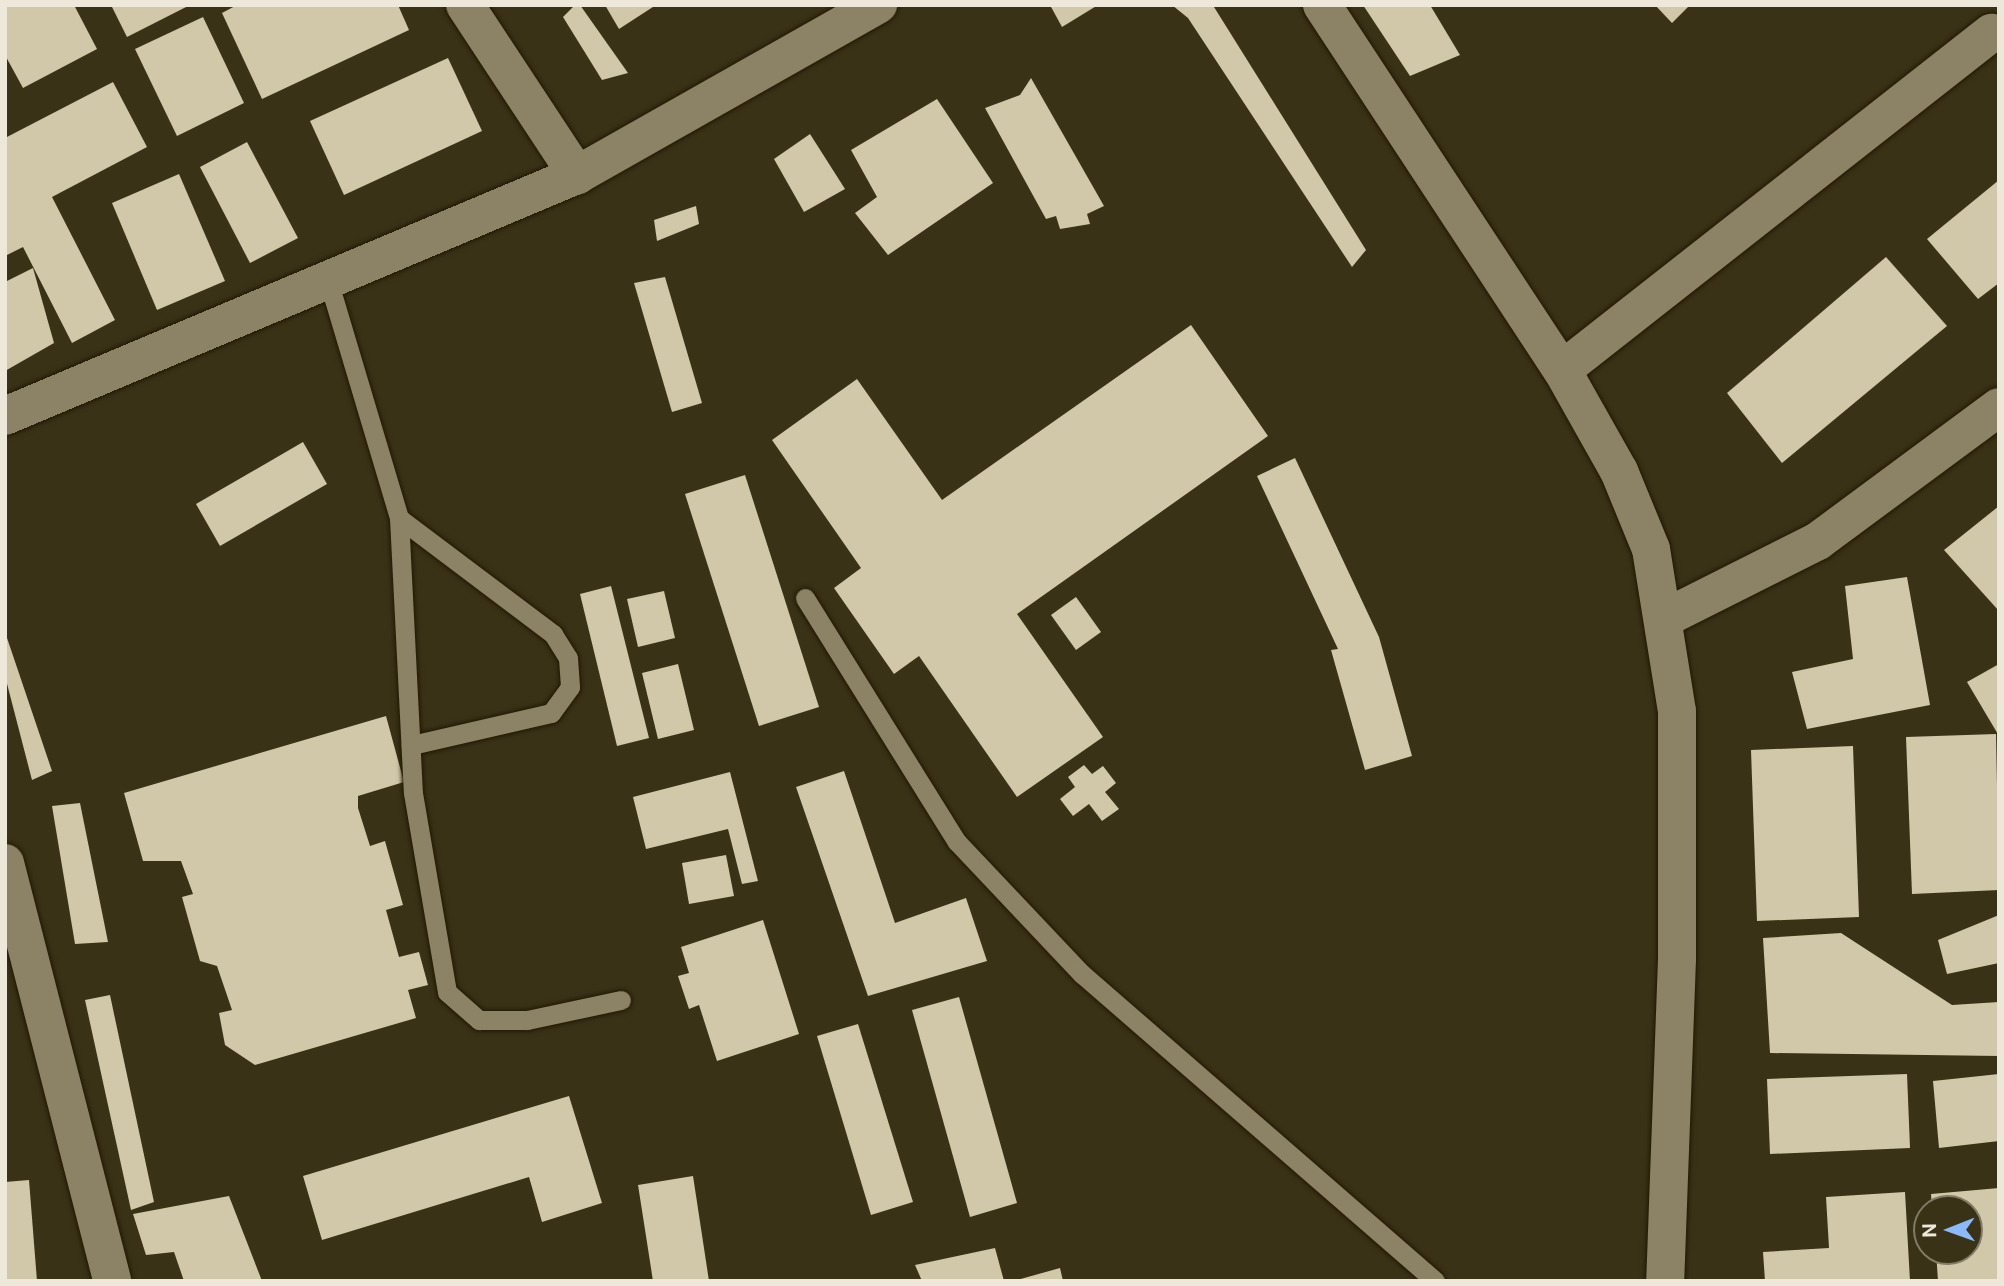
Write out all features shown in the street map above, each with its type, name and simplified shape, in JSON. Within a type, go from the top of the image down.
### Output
[{"type":"street","points":[[465,5],[577,175]]},
{"type":"street","points":[[5,416],[329,283],[577,175],[878,5]]},
{"type":"street","points":[[1322,5],[1562,370],[1619,471],[1650,549],[1667,617],[1677,711],[1678,958],[1665,1281]]},
{"type":"street","points":[[1562,370],[1991,33]]},
{"type":"street","points":[[1667,617],[1818,541],[1999,407]]},
{"type":"street","points":[[5,863],[112,1281]]},
{"type":"lane","points":[[329,283],[398,518],[411,745],[446,992],[479,1020],[527,1020],[621,1000]]},
{"type":"lane","points":[[398,518],[553,634],[568,658],[570,687],[551,713],[411,745]]},
{"type":"lane","points":[[805,598],[957,842],[1082,974],[1435,1281]]},
{"type":"building","points":[[5,5],[74,5],[97,49],[23,88],[5,55]]},
{"type":"building","points":[[111,5],[190,5],[127,37]]},
{"type":"building","points":[[237,5],[398,5],[409,30],[262,99],[222,13]]},
{"type":"building","points":[[575,5],[580,5],[628,73],[602,80],[563,17]]},
{"type":"building","points":[[605,5],[656,5],[619,29]]},
{"type":"building","points":[[1050,5],[1098,5],[1062,27]]},
{"type":"building","points":[[1172,5],[1214,7],[1366,250],[1352,267],[1188,18]]},
{"type":"building","points":[[1363,5],[1430,5],[1460,55],[1410,76]]},
{"type":"building","points":[[1655,5],[1690,5],[1672,23]]},
{"type":"building","points":[[203,17],[244,103],[177,136],[135,49]]},
{"type":"building","points":[[448,58],[482,131],[344,195],[310,121]]},
{"type":"building","points":[[1031,78],[1104,206],[1087,214],[1090,224],[1060,229],[1056,216],[1046,219],[985,108],[1020,95]]},
{"type":"building","points":[[113,82],[147,147],[52,197],[115,320],[72,343],[23,247],[5,256],[5,138]]},
{"type":"building","points":[[937,99],[993,183],[888,255],[855,213],[877,197],[851,150]]},
{"type":"building","points":[[810,134],[845,189],[804,212],[774,159]]},
{"type":"building","points":[[247,142],[298,238],[250,263],[200,167]]},
{"type":"building","points":[[179,174],[225,281],[157,310],[112,203]]},
{"type":"building","points":[[1999,180],[1999,283],[1978,299],[1927,239]]},
{"type":"building","points":[[696,206],[699,224],[657,241],[654,220]]},
{"type":"building","points":[[1886,257],[1947,326],[1782,463],[1727,393]]},
{"type":"building","points":[[33,268],[54,343],[5,371],[5,282]]},
{"type":"building","points":[[665,277],[702,403],[672,412],[634,283]]},
{"type":"building","points":[[1191,325],[1268,436],[1017,614],[1103,737],[1017,797],[919,656],[894,674],[834,588],[861,568],[772,440],[857,379],[942,500]]},
{"type":"building","points":[[303,442],[327,484],[220,546],[196,504]]},
{"type":"building","points":[[1295,458],[1379,637],[1412,756],[1365,770],[1331,650],[1338,649],[1257,476]]},
{"type":"building","points":[[745,475],[819,707],[759,726],[685,494]]},
{"type":"building","points":[[1999,506],[1999,611],[1944,550]]},
{"type":"building","points":[[1907,577],[1930,705],[1807,729],[1792,672],[1853,659],[1845,586]]},
{"type":"building","points":[[611,586],[649,738],[617,746],[580,594]]},
{"type":"building","points":[[664,591],[675,638],[638,647],[627,599]]},
{"type":"building","points":[[1076,597],[1101,632],[1076,650],[1051,615]]},
{"type":"building","points":[[5,632],[52,771],[32,780],[5,676]]},
{"type":"building","points":[[678,664],[694,730],[658,739],[642,673]]},
{"type":"building","points":[[1999,664],[1999,736],[1967,682]]},
{"type":"building","points":[[386,716],[404,782],[358,796],[358,808],[370,846],[385,841],[403,905],[386,910],[399,957],[419,952],[428,985],[408,990],[416,1018],[255,1065],[225,1045],[219,1013],[232,1010],[217,966],[200,961],[182,897],[193,894],[181,861],[143,861],[124,793]]},
{"type":"building","points":[[1996,734],[1999,890],[1912,894],[1906,737]]},
{"type":"building","points":[[1853,746],[1859,917],[1757,921],[1751,750]]},
{"type":"building","points":[[1084,765],[1092,774],[1103,766],[1116,783],[1105,792],[1119,809],[1102,821],[1089,804],[1073,816],[1060,799],[1075,787],[1068,777]]},
{"type":"building","points":[[844,771],[895,923],[966,898],[987,961],[868,996],[796,787]]},
{"type":"building","points":[[730,772],[758,881],[742,884],[728,829],[646,849],[633,797]]},
{"type":"building","points":[[80,803],[108,942],[75,944],[52,806]]},
{"type":"building","points":[[726,855],[734,896],[689,904],[682,863]]},
{"type":"building","points":[[1999,915],[1999,963],[1947,974],[1938,940]]},
{"type":"building","points":[[763,920],[799,1034],[717,1061],[699,1005],[689,1009],[678,976],[689,973],[681,947]]},
{"type":"building","points":[[1841,933],[1952,1005],[1999,1002],[1999,1056],[1770,1053],[1763,938]]},
{"type":"building","points":[[110,995],[154,1202],[131,1210],[85,1000]]},
{"type":"building","points":[[959,997],[1017,1203],[970,1217],[912,1010]]},
{"type":"building","points":[[858,1024],[913,1202],[871,1215],[817,1036]]},
{"type":"building","points":[[1907,1074],[1910,1148],[1770,1154],[1767,1079]]},
{"type":"building","points":[[1999,1074],[1999,1141],[1939,1148],[1933,1081]]},
{"type":"building","points":[[569,1096],[602,1203],[542,1222],[529,1177],[322,1240],[303,1176]]},
{"type":"building","points":[[693,1176],[709,1281],[653,1281],[638,1185]]},
{"type":"building","points":[[29,1180],[37,1281],[5,1281],[5,1182]]},
{"type":"building","points":[[1999,1188],[1999,1281],[1938,1281],[1937,1265],[1983,1265],[1983,1195],[1931,1194]]},
{"type":"building","points":[[1905,1192],[1910,1281],[1765,1281],[1763,1252],[1829,1248],[1826,1197]]},
{"type":"building","points":[[229,1196],[262,1281],[184,1281],[174,1252],[146,1255],[133,1214]]},
{"type":"building","points":[[995,1248],[1004,1281],[922,1281],[915,1265]]},
{"type":"building","points":[[1060,1268],[1063,1281],[1017,1281],[1017,1280]]}]
